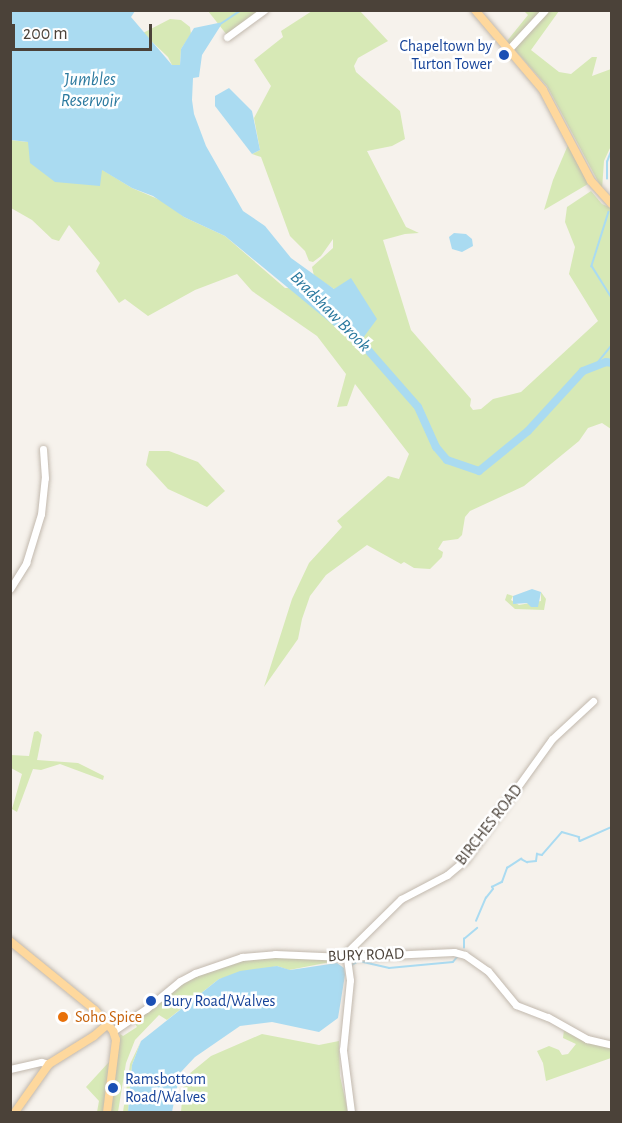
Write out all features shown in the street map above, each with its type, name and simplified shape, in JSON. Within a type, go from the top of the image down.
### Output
[{"type":"main road","points":[[475,10],[543,90],[591,181],[612,204]]},
{"type":"main road","points":[[10,941],[111,1028],[116,1040],[107,1113]]},
{"type":"main road","points":[[15,1113],[49,1064],[111,1028]]},
{"type":"street","points":[[227,37],[264,10]]},
{"type":"street","points":[[508,50],[545,10]]},
{"type":"street","points":[[10,589],[26,563],[41,514],[45,478],[43,449]]},
{"type":"street","name":"BIRCHES ROAD","points":[[345,957],[348,949],[401,898],[447,875],[465,860],[552,739],[593,701]]},
{"type":"street","name":"BURY ROAD","points":[[111,1028],[146,1010],[180,981],[195,973],[232,960],[275,954],[345,957],[462,954],[493,975],[516,1005],[548,1017],[587,1039],[612,1045]]},
{"type":"street","points":[[345,957],[350,980],[343,1050],[351,1113]]},
{"type":"street","points":[[10,1069],[41,1062],[49,1064]]},
{"type":"green space","points":[[208,11],[260,11],[227,35]]},
{"type":"green space","points":[[312,11],[360,11],[388,41],[358,58],[354,66],[356,72],[400,111],[405,139],[392,146],[367,151],[406,227],[419,233],[383,240],[411,330],[471,399],[470,406],[473,410],[481,409],[493,399],[521,392],[598,321],[569,274],[575,247],[565,222],[567,207],[591,191],[602,204],[611,208],[611,429],[602,423],[588,428],[579,441],[524,486],[470,511],[465,517],[462,535],[458,539],[443,541],[438,549],[443,552],[442,557],[430,569],[414,568],[404,562],[401,564],[367,545],[326,575],[310,596],[298,639],[264,687],[292,599],[309,563],[342,527],[337,521],[388,476],[399,479],[409,454],[355,384],[347,406],[337,407],[346,374],[317,336],[252,291],[237,274],[195,290],[148,316],[125,299],[119,303],[96,271],[100,263],[69,225],[59,241],[52,239],[32,220],[11,208],[10,140],[28,142],[101,169],[132,188],[165,202],[184,217],[225,236],[285,288],[334,289],[314,276],[312,267],[333,248],[333,239],[321,256],[313,262],[309,261],[305,251],[290,236],[261,157],[252,154],[260,150],[254,118],[271,86],[254,60],[283,37],[281,31]]},
{"type":"green space","points":[[524,11],[559,11],[531,50],[559,72],[571,74],[592,57],[597,57],[592,76],[611,69],[611,146],[604,161],[602,189],[547,86],[507,41],[528,15]]},
{"type":"green space","points":[[170,19],[181,20],[190,27],[191,34],[181,49],[180,65],[172,65],[168,57],[143,33]]},
{"type":"green space","points":[[568,145],[588,184],[544,210],[553,180]]},
{"type":"green space","points":[[149,451],[169,451],[198,462],[225,491],[207,507],[168,489],[146,465]]},
{"type":"green space","points":[[541,592],[546,599],[544,610],[515,609],[505,600],[507,594],[513,596],[511,600],[519,605],[541,601]]},
{"type":"green space","points":[[38,731],[42,735],[37,760],[78,763],[104,776],[103,780],[60,764],[41,770],[33,769],[17,812],[12,809],[22,774],[11,768],[11,755],[29,756],[34,732]]},
{"type":"green space","points":[[274,956],[341,960],[289,970],[277,966],[219,979],[167,1020],[159,1015],[135,1040],[126,1063],[118,1112],[111,1112],[120,1034],[123,1036],[137,1027],[133,1020],[179,983],[195,975],[242,959]]},
{"type":"green space","points":[[564,1030],[584,1040],[611,1047],[611,1058],[546,1081],[543,1063],[537,1051],[549,1046],[559,1050],[562,1055],[568,1054],[576,1044],[563,1038]]},
{"type":"green space","points":[[262,1034],[319,1045],[339,1041],[340,1076],[348,1112],[181,1112],[183,1088],[189,1074],[211,1056]]},
{"type":"green space","points":[[141,1041],[132,1065],[128,1112],[123,1112],[130,1064]]},
{"type":"green space","points":[[109,1062],[104,1112],[97,1112],[99,1101],[86,1087]]},
{"type":"water","name":"Jumbles Reservoir","points":[[11,10],[135,11],[131,17],[172,65],[180,65],[181,49],[194,28],[223,22],[202,55],[199,77],[193,78],[194,114],[206,146],[243,211],[265,226],[291,258],[334,289],[351,278],[377,319],[363,338],[355,343],[225,236],[184,217],[153,196],[132,188],[102,170],[100,186],[55,182],[30,163],[28,142],[11,140]]},
{"type":"water","points":[[229,88],[252,111],[260,150],[252,154],[215,106],[215,96]]},
{"type":"water","points":[[454,233],[466,234],[472,239],[473,246],[462,252],[452,249],[449,237]]},
{"type":"water","points":[[532,589],[541,592],[538,607],[531,607],[527,603],[513,604],[513,596]]},
{"type":"water","points":[[337,963],[344,968],[345,975],[338,1018],[319,1032],[272,1022],[240,1026],[195,1057],[180,1073],[172,1112],[128,1112],[132,1065],[141,1041],[219,979],[240,971],[277,966],[290,970]]},
{"type":"waterway","points":[[222,23],[241,10]]},
{"type":"waterway","points":[[607,179],[607,162],[612,149]]},
{"type":"waterway","points":[[609,212],[592,266],[612,298]]},
{"type":"waterway","name":"Bradshaw Brook","points":[[353,333],[418,407],[436,447],[447,460],[479,471],[528,431],[583,371],[606,362],[612,363]]},
{"type":"waterway","points":[[594,367],[612,345]]},
{"type":"waterway","points":[[476,921],[492,887],[502,882],[507,868],[521,859],[527,862],[536,861],[537,854],[542,855],[562,832],[579,837],[580,841],[612,827]]},
{"type":"waterway","points":[[464,948],[464,939],[477,928]]},
{"type":"waterway","points":[[352,965],[359,961],[389,968],[453,962],[458,956]]},
{"type":"place","name":"Chapeltown by Turton Tower","points":[[504,55]]},
{"type":"place","name":"Bury Road/Walves","points":[[151,1001]]},
{"type":"place","name":"Soho Spice","points":[[63,1017]]},
{"type":"place","name":"Ramsbottom Road/Walves","points":[[113,1088]]}]
